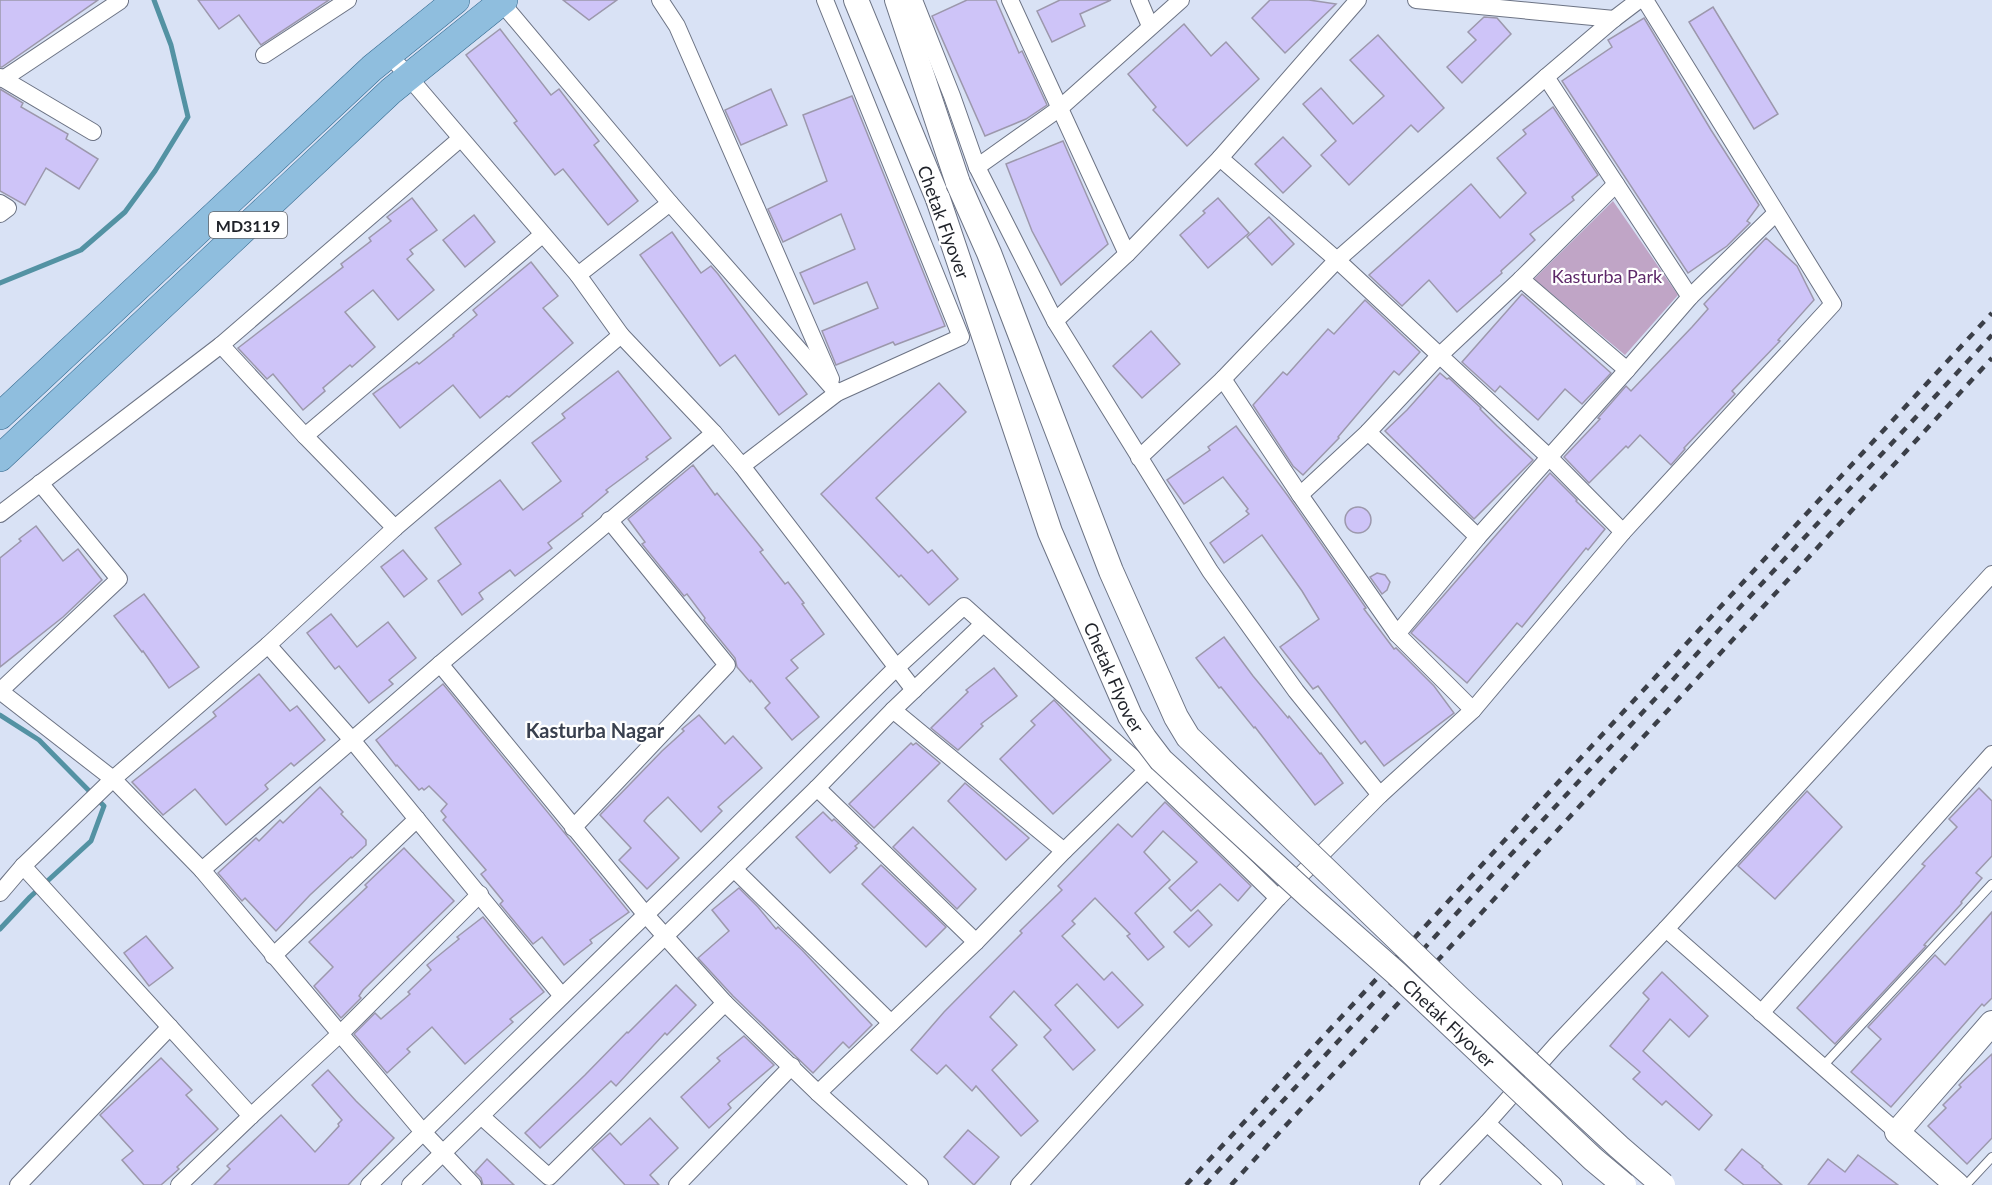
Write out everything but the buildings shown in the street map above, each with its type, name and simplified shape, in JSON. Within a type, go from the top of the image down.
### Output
[{"type":"main road","name":"MD3119","points":[[0,416],[389,54],[456,0]]},
{"type":"main road","name":"Chetak Flyover","points":[[856,0],[938,199],[1050,532],[1130,716],[1145,740],[1161,760],[1396,974],[1593,1159],[1624,1185]]},
{"type":"main road","name":"Chetak Flyover","points":[[897,0],[958,183],[993,264],[1111,571],[1176,717],[1188,737],[1460,999],[1663,1185]]},
{"type":"main road","name":"MD3119","points":[[0,458],[391,91],[503,1]]},
{"type":"main road","points":[[1957,1185],[1897,1132],[1992,1023]]},
{"type":"street","points":[[264,55],[348,0]]},
{"type":"street","points":[[660,0],[677,26],[837,393]]},
{"type":"street","points":[[742,466],[837,393],[961,337],[825,0]]},
{"type":"street","points":[[914,0],[977,167],[1055,321],[1210,571],[1296,691],[1380,795]]},
{"type":"street","points":[[1010,0],[1126,254]]},
{"type":"street","points":[[1139,0],[1150,27]]},
{"type":"street","points":[[977,167],[1060,108],[1181,0]]},
{"type":"street","points":[[1055,321],[1126,254],[1220,158],[1358,0]]},
{"type":"street","points":[[1416,0],[1614,19]]},
{"type":"street","points":[[1139,458],[1223,379],[1337,260],[1546,77],[1639,0]]},
{"type":"street","points":[[1019,1185],[1278,898],[1380,795],[1473,710],[1623,532],[1833,304],[1645,0]]},
{"type":"street","points":[[93,132],[2,78],[120,1]]},
{"type":"street","points":[[503,1],[670,203],[837,393]]},
{"type":"street","points":[[389,54],[578,275],[621,335],[714,433],[742,466],[914,690]]},
{"type":"street","points":[[1546,77],[1690,297]]},
{"type":"street","points":[[0,514],[221,345],[460,139]]},
{"type":"street","points":[[1220,158],[1337,260],[1438,357],[1550,458],[1623,532]]},
{"type":"street","points":[[1299,495],[1368,432],[1438,357],[1521,279],[1616,184]]},
{"type":"street","points":[[0,203],[8,208],[0,214]]},
{"type":"street","points":[[578,275],[670,203]]},
{"type":"street","points":[[1397,634],[1478,537],[1690,297],[1776,213]]},
{"type":"street","points":[[305,436],[542,235]]},
{"type":"street","points":[[1521,279],[1627,370]]},
{"type":"street","points":[[0,893],[23,866],[113,779],[268,645],[395,528],[621,335]]},
{"type":"street","points":[[221,345],[305,436],[395,528]]},
{"type":"street","points":[[1223,379],[1299,495],[1397,634],[1473,710]]},
{"type":"street","points":[[1368,432],[1478,537]]},
{"type":"street","points":[[202,870],[440,664],[714,433]]},
{"type":"street","points":[[40,483],[119,579],[0,691],[113,779],[202,870],[423,1132],[473,1185]]},
{"type":"street","points":[[573,828],[727,665],[609,520]]},
{"type":"street","points":[[1428,1185],[1992,574]]},
{"type":"street","points":[[369,1185],[896,668],[964,606],[1147,770],[1278,898]]},
{"type":"street","points":[[410,1185],[983,624]]},
{"type":"street","points":[[268,645],[352,740],[562,996]]},
{"type":"street","points":[[440,664],[646,915],[725,1003],[818,1093],[920,1185]]},
{"type":"street","points":[[893,710],[1064,851]]},
{"type":"street","points":[[1761,1013],[1990,760]]},
{"type":"street","points":[[818,1093],[976,942],[1147,770]]},
{"type":"street","points":[[816,788],[976,942]]},
{"type":"street","points":[[273,956],[417,819]]},
{"type":"street","points":[[23,866],[251,1116]]},
{"type":"street","points":[[734,869],[891,1023]]},
{"type":"street","points":[[179,1185],[340,1034],[480,894]]},
{"type":"street","points":[[1666,929],[1897,1132]]},
{"type":"street","points":[[481,1116],[549,1177],[725,1003]]},
{"type":"street","points":[[18,1185],[170,1027]]},
{"type":"street","points":[[677,1185],[792,1066]]},
{"type":"street","points":[[1487,1123],[1554,1185]]},
{"type":"lane","points":[[1822,1067],[1992,884]]},
{"type":"lane","points":[[1966,1185],[1992,1157]]},
{"type":"green space","name":"Kasturba Park","points":[[1613,201],[1678,295],[1625,355],[1534,279]]},
{"type":"waterway","points":[[0,283],[81,250],[125,212],[155,171],[188,117],[171,45],[154,0]]},
{"type":"waterway","points":[[0,715],[39,740],[104,806],[91,841],[30,897],[0,929]]},
{"type":"railway","points":[[1186,1185],[1992,313]]},
{"type":"railway","points":[[1205,1185],[1992,335]]},
{"type":"railway","points":[[1231,1185],[1992,358]]},
{"type":"district","name":"Kasturba Nagar","points":[[595,730]]}]
